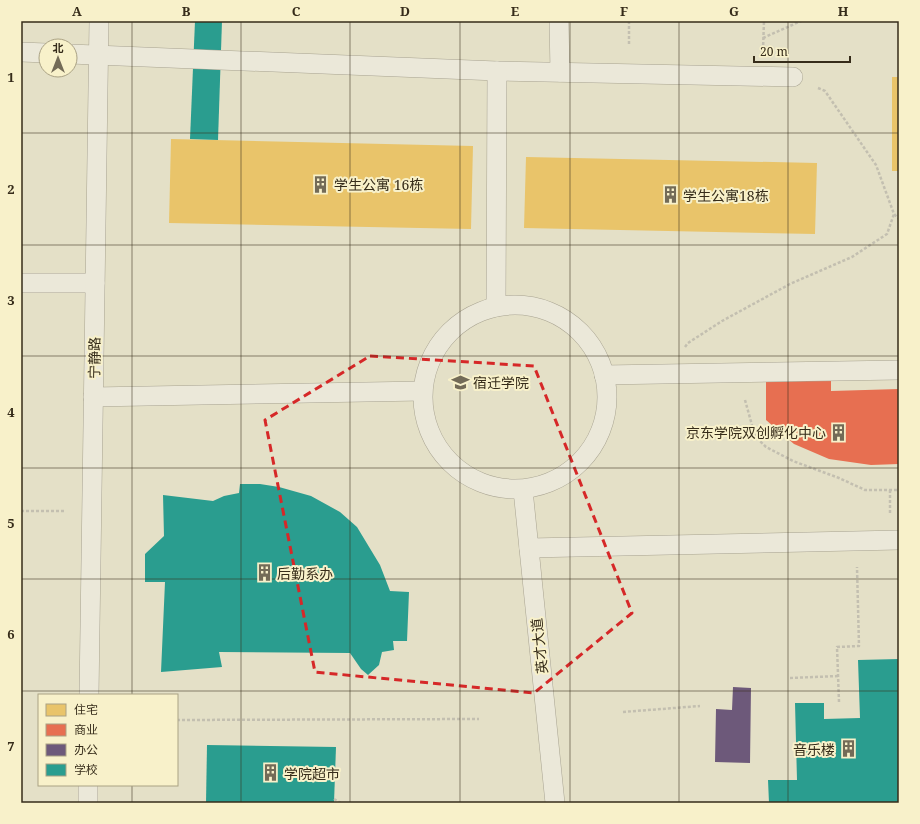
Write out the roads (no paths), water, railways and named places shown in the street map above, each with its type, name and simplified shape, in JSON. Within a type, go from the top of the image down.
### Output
[{"type":"lane","name":"宁静路","points":[[89,694],[98,21]]},
{"type":"lane","points":[[559,21],[560,72]]},
{"type":"lane","points":[[21,52],[38,53]]},
{"type":"lane","points":[[78,55],[497,71],[793,77]]},
{"type":"lane","points":[[496,307],[497,71]]},
{"type":"lane","points":[[21,283],[95,283]]},
{"type":"lane","points":[[496,307],[535,307],[562,318],[585,336],[600,360],[604,375],[607,389],[606,418],[595,445],[576,467],[551,482],[523,490],[491,487],[462,474],[439,451],[425,423],[422,391],[429,360],[447,334],[472,315],[496,307]]},
{"type":"lane","points":[[604,375],[899,370]]},
{"type":"lane","points":[[93,397],[422,391]]},
{"type":"lane","name":"英才大道","points":[[523,490],[555,803]]},
{"type":"lane","points":[[529,548],[899,540]]},
{"type":"lane","points":[[88,786],[88,803]]},
{"type":"place","name":"学生公寓 16栋","points":[[321,184]]},
{"type":"place","name":"学生公寓18栋","points":[[670,195]]},
{"type":"place","name":"宿迁学院","points":[[460,382]]},
{"type":"place","name":"京东学院双创孵化中心","points":[[839,432]]},
{"type":"place","name":"后勤系办","points":[[264,573]]},
{"type":"place","name":"音乐楼","points":[[848,749]]},
{"type":"place","name":"学院超市","points":[[271,773]]}]
